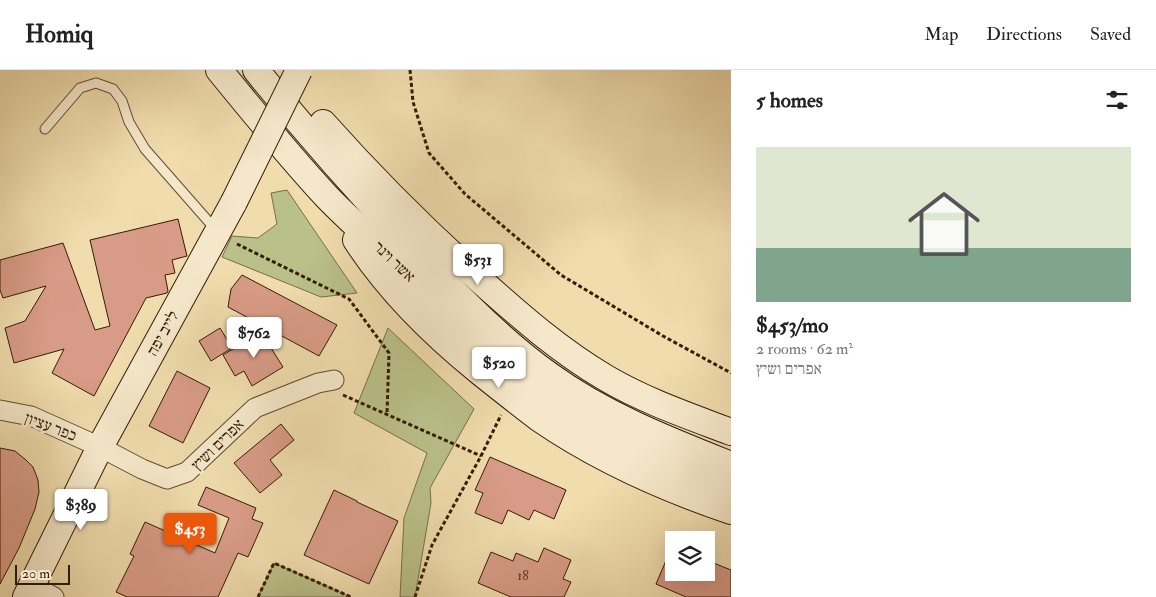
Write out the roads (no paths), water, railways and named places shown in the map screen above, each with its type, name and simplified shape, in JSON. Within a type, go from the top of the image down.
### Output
[{"type":"main road","name":"אשר וינר","points":[[219,70],[328,198],[485,350],[538,392],[569,413],[618,441],[670,466],[731,488]]},
{"type":"main road","name":"אשר וינר","points":[[256,70],[322,150],[411,247],[462,299],[521,354],[549,376],[586,400],[627,422],[731,465]]},
{"type":"main road","points":[[278,70],[360,165],[507,306],[547,338],[576,360],[630,391],[731,432]]},
{"type":"main road","name":"לייב יפה","points":[[37,593],[100,447],[227,238],[234,202],[299,70]]},
{"type":"main road","points":[[328,198],[368,259],[397,293],[430,328],[510,396],[555,428],[602,455],[696,500],[731,512]]},
{"type":"street","name":"אפרים ושיץ","points":[[100,447],[142,469],[167,479],[187,472],[231,429],[256,408],[318,383],[334,380]]},
{"type":"street","name":"כפר עציון","points":[[0,410],[31,416],[100,447]]},
{"type":"lane","points":[[45,129],[80,88],[96,84],[113,89],[122,101],[129,122],[145,149],[227,238]]}]
